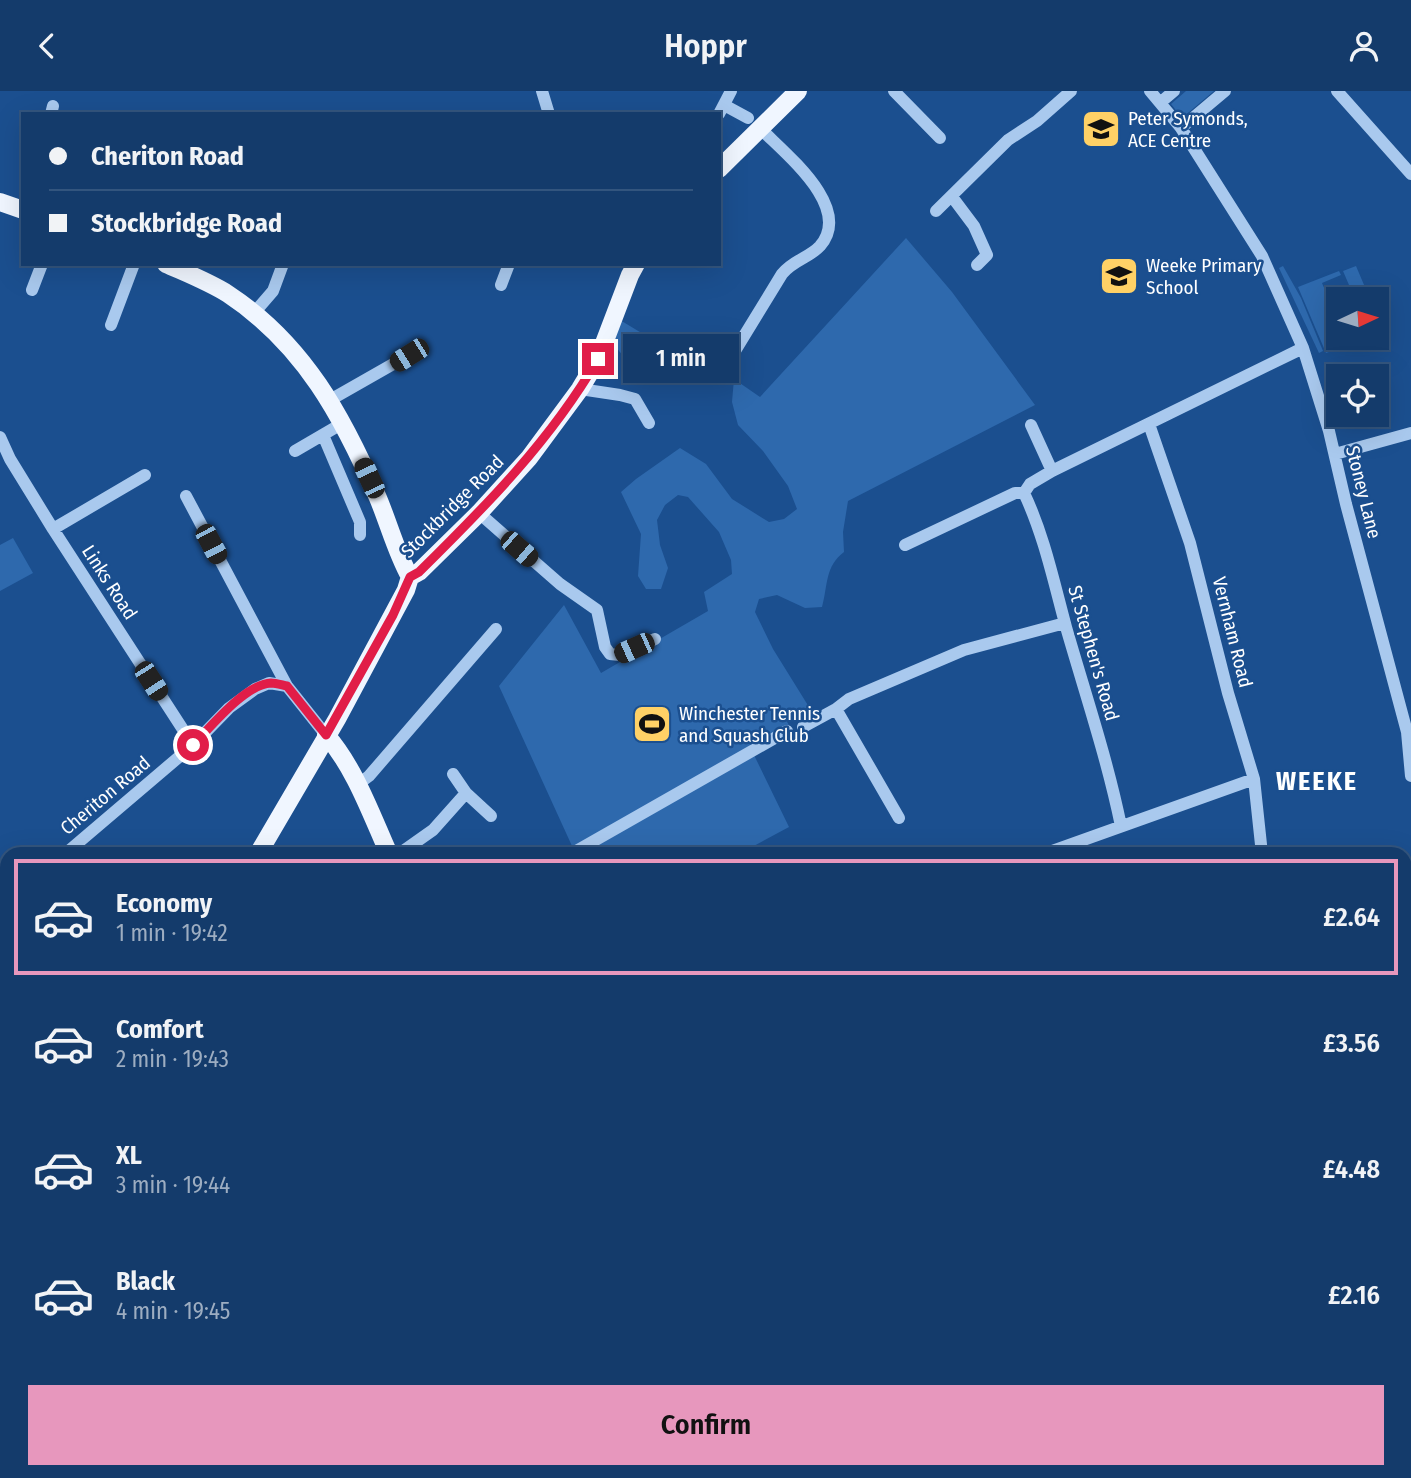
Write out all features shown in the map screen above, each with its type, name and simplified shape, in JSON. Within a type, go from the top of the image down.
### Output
[{"type":"main road","points":[[721,166],[754,123],[798,91]]},
{"type":"main road","points":[[0,202],[21,206]]},
{"type":"main road","points":[[170,266],[227,293],[254,313],[292,349],[318,380],[343,423],[379,500],[410,577]]},
{"type":"main road","name":"Stockbridge Road","points":[[262,847],[393,615],[410,577],[419,572],[479,513],[529,458],[580,389],[598,359],[635,266]]},
{"type":"main road","points":[[326,735],[358,785],[385,847]]},
{"type":"street","points":[[542,91],[548,112]]},
{"type":"street","points":[[730,359],[782,274],[789,265],[820,246],[826,236],[828,223],[828,207],[821,192],[754,123],[722,110],[731,91]]},
{"type":"street","points":[[894,91],[940,138]]},
{"type":"street","points":[[936,212],[953,198],[1008,140],[1037,121],[1071,91]]},
{"type":"street","name":"Stoney Lane","points":[[1150,91],[1181,128],[1262,256],[1303,348],[1317,385],[1407,732],[1411,776]]},
{"type":"street","points":[[1161,102],[1174,91]]},
{"type":"street","points":[[1181,128],[1225,91]]},
{"type":"street","points":[[1336,91],[1411,174]]},
{"type":"street","points":[[953,198],[974,226],[986,255],[978,265]]},
{"type":"street","points":[[32,290],[41,266]]},
{"type":"street","points":[[111,325],[133,266]]},
{"type":"street","points":[[254,313],[273,291],[282,266]]},
{"type":"street","points":[[500,285],[508,266]]},
{"type":"street","points":[[905,545],[1015,493],[1024,493],[1030,484],[1052,471],[1303,348]]},
{"type":"street","points":[[330,400],[409,355]]},
{"type":"street","points":[[580,389],[635,400],[649,423]]},
{"type":"street","points":[[295,451],[343,423]]},
{"type":"street","name":"Vernham Road","points":[[1149,424],[1190,543],[1228,693],[1254,779],[1261,847]]},
{"type":"street","points":[[1031,425],[1052,471]]},
{"type":"street","points":[[1335,454],[1411,433]]},
{"type":"street","points":[[323,435],[360,523],[360,535]]},
{"type":"street","name":"Links Road","points":[[0,437],[10,459],[53,529],[193,745]]},
{"type":"street","points":[[53,529],[145,475]]},
{"type":"street","name":"St Stephen's Road","points":[[1024,493],[1033,512],[1121,825]]},
{"type":"street","points":[[186,496],[287,686],[326,735]]},
{"type":"street","points":[[479,513],[560,584],[597,610],[605,647],[610,654],[620,655],[655,639]]},
{"type":"street","points":[[803,727],[849,699],[964,650],[1065,623]]},
{"type":"street","points":[[358,785],[369,776],[496,629]]},
{"type":"street","name":"Cheriton Road","points":[[73,847],[193,745],[229,708],[255,689],[269,683],[287,686]]},
{"type":"street","points":[[836,709],[899,818]]},
{"type":"street","points":[[582,847],[787,730]]},
{"type":"street","points":[[453,774],[466,793],[491,816]]},
{"type":"street","points":[[1063,847],[1254,779]]},
{"type":"street","points":[[409,847],[433,830],[466,793]]},
{"type":"shaded area","points":[[1186,91],[1214,91],[1182,118],[1171,104]]},
{"type":"shaded area","points":[[906,238],[952,292],[1035,405],[848,501],[843,532],[844,552],[830,570],[822,607],[805,608],[777,595],[759,599],[755,612],[773,649],[809,707],[785,717],[791,730],[754,755],[789,827],[752,847],[570,847],[499,686],[564,605],[601,673],[708,611],[704,592],[732,574],[731,560],[719,532],[688,497],[678,495],[665,505],[657,520],[660,545],[668,568],[661,589],[646,589],[638,576],[641,534],[621,492],[680,448],[706,464],[732,499],[769,522],[784,519],[797,509],[788,486],[763,451],[738,425],[732,402],[734,379],[760,397]]},
{"type":"shaded area","points":[[1283,266],[1301,298],[1323,351],[1319,353],[1279,268]]},
{"type":"shaded area","points":[[1356,266],[1365,287],[1350,287],[1343,271]]},
{"type":"shaded area","points":[[1339,271],[1341,275],[1322,283],[1326,292],[1326,350],[1336,350],[1326,353],[1298,287]]},
{"type":"shaded area","points":[[620,320],[663,346],[637,369],[615,343]]},
{"type":"shaded area","points":[[13,538],[33,573],[0,591],[0,545]]},
{"type":"place","name":"Peter Symonds, ACE Centre","points":[[1101,129]]},
{"type":"place","name":"Weeke Primary School","points":[[1119,276]]},
{"type":"place","name":"Winchester Tennis and Squash Club","points":[[652,724]]},
{"type":"district","name":"WEEKE","points":[[1317,781]]},
{"type":"route","points":[[193,745],[229,708],[255,689],[269,683],[287,686],[326,735],[393,615],[410,577],[419,572],[479,513],[529,458],[580,389],[598,359]]}]
